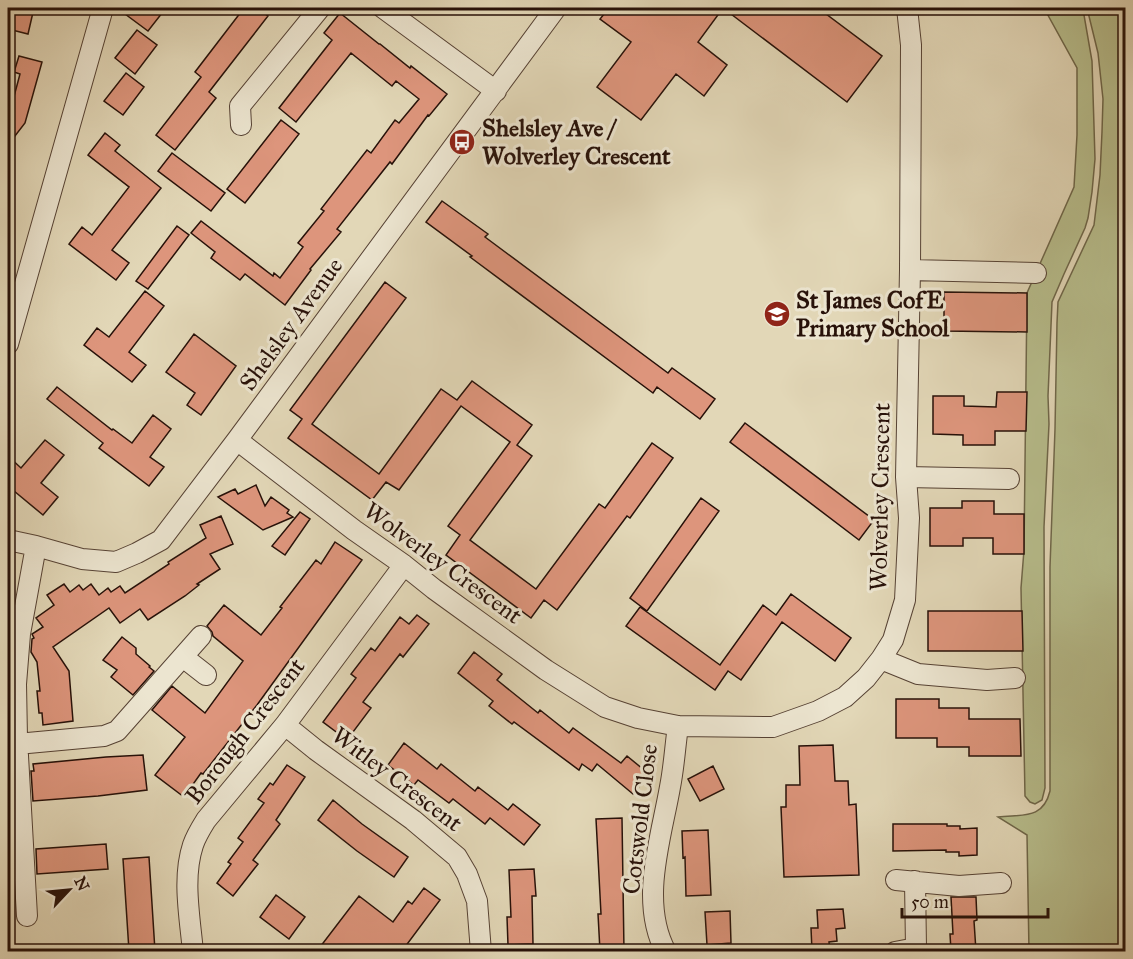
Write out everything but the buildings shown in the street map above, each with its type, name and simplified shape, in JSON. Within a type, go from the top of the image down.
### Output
[{"type":"street","points":[[8,344],[103,8]]},
{"type":"street","points":[[241,125],[240,106],[320,8]]},
{"type":"street","points":[[383,8],[495,91]]},
{"type":"street","name":"Shelsley Avenue","points":[[8,540],[82,559],[116,562],[160,540],[237,440],[556,8]]},
{"type":"street","name":"Wolverley Crescent","points":[[237,440],[434,589],[546,670],[605,707],[638,718],[678,726],[773,727],[818,711],[845,697],[866,678],[893,640],[905,600],[909,518],[906,477],[911,45],[907,8]]},
{"type":"street","points":[[910,270],[1036,273]]},
{"type":"street","points":[[906,477],[1010,479]]},
{"type":"street","points":[[27,916],[14,740],[20,634],[36,546]]},
{"type":"street","name":"Borough Crescent","points":[[193,951],[188,886],[189,867],[193,846],[206,820],[285,725],[404,565]]},
{"type":"street","points":[[14,740],[104,736],[117,731],[201,636]]},
{"type":"street","points":[[183,657],[206,675]]},
{"type":"street","points":[[881,659],[918,674],[987,680],[1015,678]]},
{"type":"street","name":"Witley Crescent","points":[[285,725],[325,757],[413,820],[457,857],[467,874],[477,901],[481,951]]},
{"type":"street","name":"Cotswold Close","points":[[666,951],[660,940],[655,918],[653,885],[672,778],[678,726]]},
{"type":"street","points":[[895,951],[916,950],[913,881],[959,886],[1001,884]]},
{"type":"green space","points":[[1044,8],[1080,8],[1084,15],[1092,61],[1095,159],[1085,228],[1052,302],[1044,527],[1045,788],[1042,800],[1035,804],[1025,796],[1021,588],[1024,550],[1027,293],[1074,187],[1077,135],[1077,68]]},
{"type":"green space","points":[[1087,8],[1126,8],[1125,951],[1029,951],[1027,835],[998,817],[1030,814],[1037,811],[1047,800],[1050,791],[1050,567],[1058,302],[1094,225],[1100,175],[1103,99],[1098,53]]},
{"type":"place","name":"Shelsley Ave / Wolverley Crescent","points":[[462,142]]},
{"type":"place","name":"St James CofE Primary School","points":[[777,314]]}]
